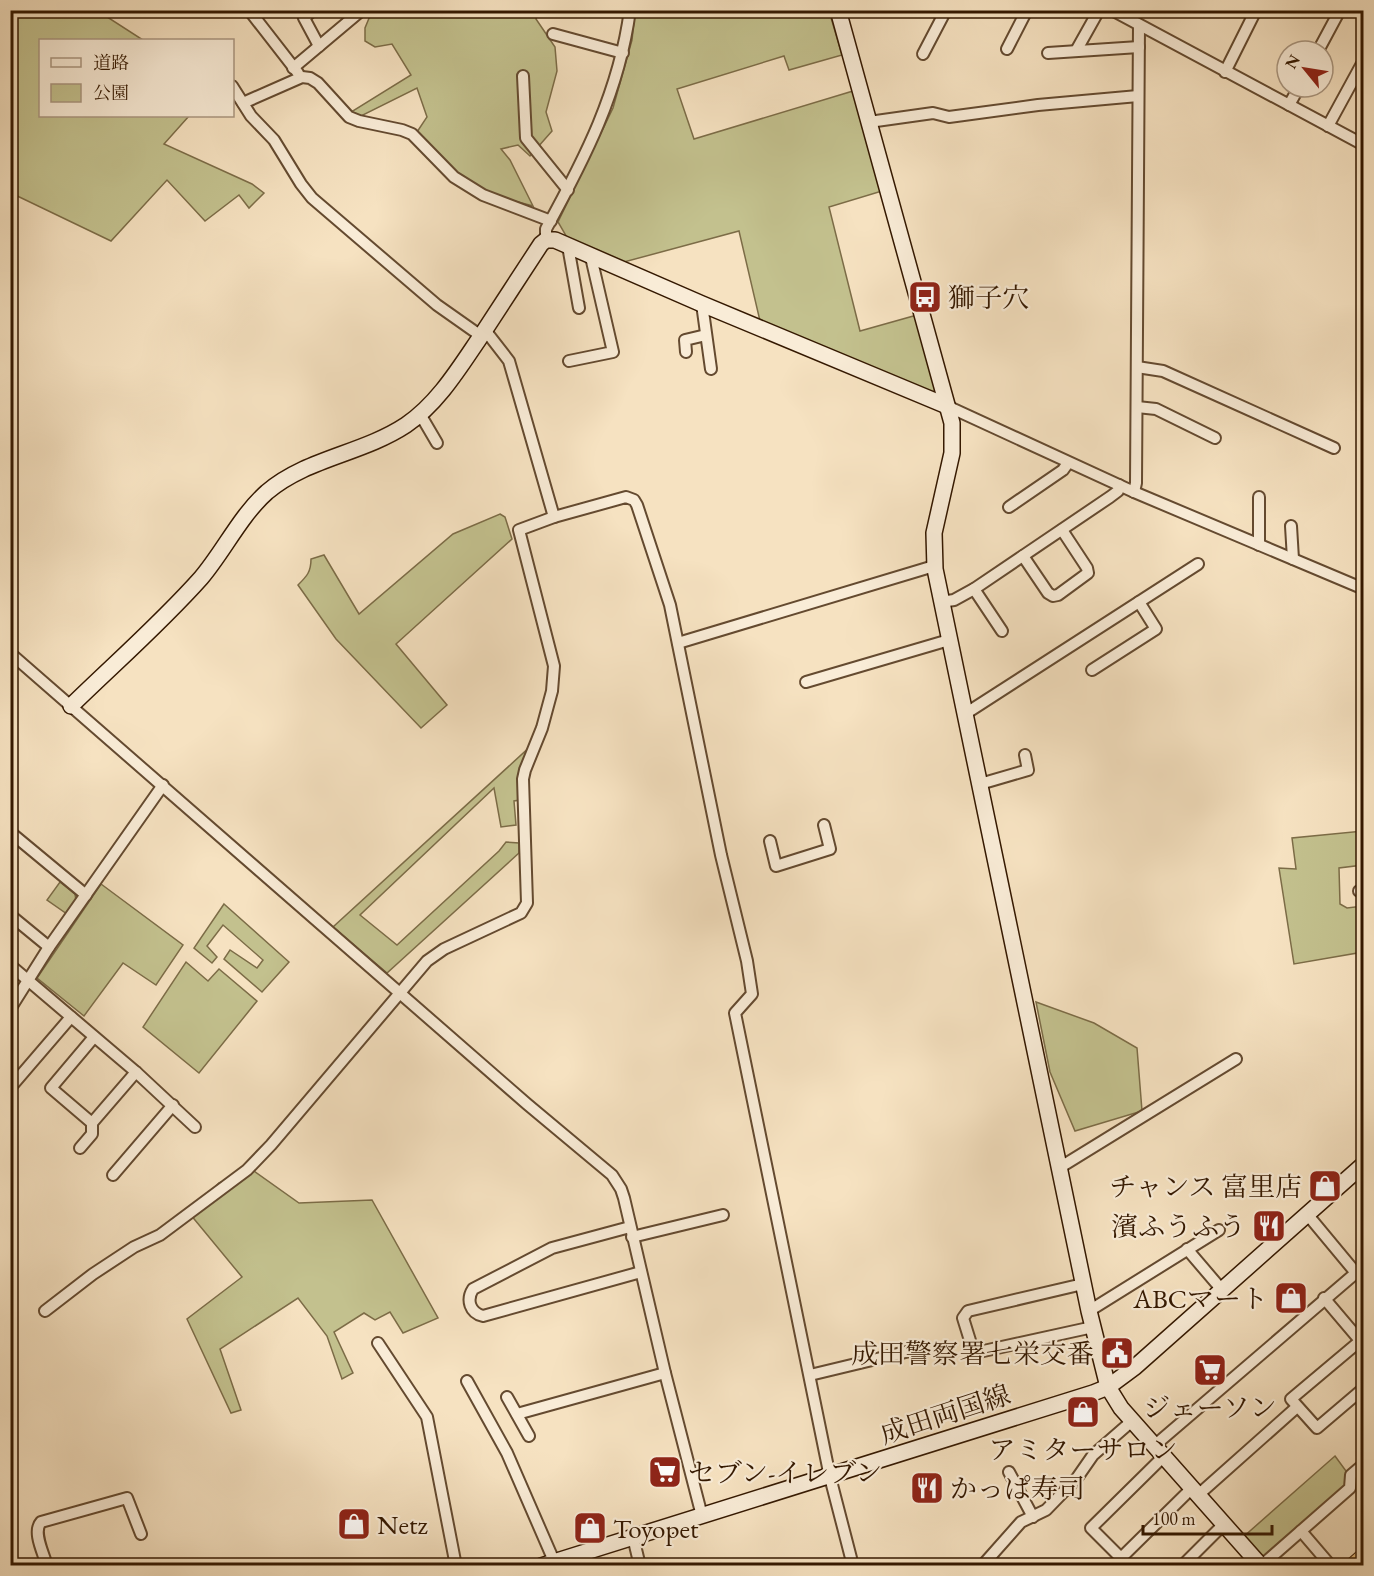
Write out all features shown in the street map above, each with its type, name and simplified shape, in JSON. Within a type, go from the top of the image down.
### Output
[{"type":"highway","points":[[1356,1566],[1364,1559]]},
{"type":"street","points":[[249,10],[302,77]]},
{"type":"street","points":[[313,10],[304,18],[319,46]]},
{"type":"street","points":[[293,68],[362,10]]},
{"type":"street","points":[[546,240],[546,229],[581,166],[606,107],[623,53],[630,10]]},
{"type":"street","points":[[838,10],[952,423],[952,453],[934,533],[934,566],[1083,1284],[1108,1387],[1158,1452],[1261,1566],[1350,1488],[1351,1475],[1364,1464]]},
{"type":"street","points":[[923,54],[946,10]]},
{"type":"street","points":[[1007,49],[1027,10]]},
{"type":"street","points":[[1076,51],[1098,10]]},
{"type":"street","points":[[1112,10],[1364,145]]},
{"type":"street","points":[[1225,72],[1256,10]]},
{"type":"street","points":[[1324,39],[1340,10]]},
{"type":"street","points":[[1134,492],[1137,407],[1139,25]]},
{"type":"street","points":[[553,34],[623,53]]},
{"type":"street","points":[[1048,53],[1139,47]]},
{"type":"street","points":[[1328,126],[1364,60]]},
{"type":"street","points":[[523,76],[526,138],[567,190]]},
{"type":"street","points":[[243,102],[302,77],[310,78],[318,82],[349,117],[412,134],[454,177],[483,195],[551,221]]},
{"type":"street","points":[[234,89],[251,116],[273,140],[312,198],[436,305],[483,333],[509,361],[554,517]]},
{"type":"street","points":[[869,122],[933,113],[949,117],[1038,105],[1138,96]]},
{"type":"street","points":[[1289,105],[1292,99]]},
{"type":"street","points":[[71,706],[203,576],[256,502],[268,491],[299,471],[384,437],[420,414],[446,386],[541,244],[546,240],[555,240],[947,406],[1134,492],[1364,589]]},
{"type":"street","points":[[568,246],[579,308]]},
{"type":"street","points":[[569,361],[613,352],[591,257]]},
{"type":"street","points":[[702,304],[711,369]]},
{"type":"street","points":[[686,352],[685,340],[706,335]]},
{"type":"street","points":[[1137,367],[1163,371],[1334,448]]},
{"type":"street","points":[[1137,407],[1156,409],[1215,438]]},
{"type":"street","points":[[420,414],[437,443]]},
{"type":"street","points":[[1009,507],[1063,470],[1068,463]]},
{"type":"street","points":[[941,602],[954,600],[974,589],[1110,497],[1118,491],[1119,485]]},
{"type":"street","points":[[45,1311],[93,1274],[135,1247],[160,1235],[247,1170],[271,1145],[427,961],[444,949],[521,913],[527,903],[523,779],[550,700],[554,666],[519,530],[554,517],[626,497],[634,500],[670,604],[721,855],[747,961],[752,994],[735,1012],[830,1477],[851,1558],[850,1566]]},
{"type":"street","points":[[1259,497],[1259,545]]},
{"type":"street","points":[[1291,526],[1293,560]]},
{"type":"street","points":[[1023,556],[1048,593],[1053,596],[1058,595],[1088,573],[1062,530]]},
{"type":"street","points":[[965,714],[1198,564]]},
{"type":"street","points":[[678,643],[934,566]]},
{"type":"street","points":[[974,589],[1002,631]]},
{"type":"street","points":[[1092,670],[1156,629],[1139,602]]},
{"type":"street","points":[[806,682],[949,640]]},
{"type":"street","points":[[10,653],[527,1104],[604,1167],[621,1189],[702,1516]]},
{"type":"street","points":[[981,784],[1028,770],[1025,755]]},
{"type":"street","points":[[10,1008],[49,946],[163,785]]},
{"type":"street","points":[[770,841],[776,866],[830,849],[824,825]]},
{"type":"street","points":[[10,832],[86,895]]},
{"type":"street","points":[[10,915],[49,946]]},
{"type":"street","points":[[10,965],[136,1072],[195,1127]]},
{"type":"street","points":[[10,1088],[72,1017]]},
{"type":"street","points":[[92,1124],[51,1088],[94,1037]]},
{"type":"street","points":[[1059,1168],[1236,1059]]},
{"type":"street","points":[[80,1148],[92,1134],[92,1124],[136,1072]]},
{"type":"street","points":[[112,1175],[173,1105]]},
{"type":"street","name":"成田両国線","points":[[548,1563],[830,1477],[1108,1387],[1136,1367],[1364,1164]]},
{"type":"street","points":[[1297,1407],[1194,1492],[1121,1558],[1091,1528],[1158,1452],[1324,1299],[1360,1270],[1307,1214]]},
{"type":"street","points":[[641,1272],[483,1316],[474,1312],[470,1307],[469,1298],[473,1289],[552,1248],[723,1215]]},
{"type":"street","points":[[1089,1311],[1219,1230]]},
{"type":"street","points":[[1187,1249],[1222,1290]]},
{"type":"street","points":[[1083,1284],[968,1311],[963,1318],[972,1347],[974,1351],[979,1352],[1093,1327]]},
{"type":"street","points":[[1324,1299],[1362,1343],[1291,1399],[1317,1428],[1364,1388]]},
{"type":"street","points":[[378,1343],[427,1417],[456,1566]]},
{"type":"street","points":[[810,1375],[914,1350]]},
{"type":"street","points":[[517,1414],[665,1373]]},
{"type":"street","points":[[467,1381],[507,1453],[548,1563]]},
{"type":"street","points":[[507,1397],[529,1436]]},
{"type":"street","points":[[982,1566],[1021,1522],[1046,1510],[1077,1478],[1093,1455],[1132,1421]]},
{"type":"street","points":[[1009,1472],[1033,1516]]},
{"type":"street","points":[[47,1566],[37,1532],[41,1522],[127,1498],[141,1534]]},
{"type":"street","points":[[1182,1566],[1223,1525]]},
{"type":"street","points":[[1301,1531],[1332,1566]]},
{"type":"street","points":[[633,1537],[640,1566]]},
{"type":"green space","points":[[10,11],[98,11],[141,39],[39,39],[39,117],[188,117],[164,144],[252,184],[264,193],[249,208],[239,195],[205,221],[167,180],[111,241],[11,193]]},
{"type":"green space","points":[[372,11],[538,11],[536,19],[555,47],[557,71],[546,112],[552,131],[530,156],[518,145],[501,149],[510,160],[533,206],[484,193],[455,177],[415,135],[427,117],[417,88],[361,116],[351,112],[411,75],[392,44],[375,47],[365,41],[365,28]]},
{"type":"green space","points":[[635,11],[829,11],[842,55],[789,70],[784,56],[677,89],[694,139],[853,91],[882,191],[829,207],[860,331],[917,315],[936,390],[931,393],[760,321],[739,231],[624,262],[569,241],[558,222],[613,108],[632,40]]},
{"type":"green space","points":[[500,514],[505,517],[512,539],[396,644],[447,705],[421,728],[336,639],[298,585],[308,574],[311,559],[324,555],[359,614],[453,534]]},
{"type":"green space","points":[[532,745],[520,800],[514,801],[516,825],[501,827],[494,788],[360,915],[397,945],[506,842],[519,843],[519,853],[387,973],[333,927]]},
{"type":"green space","points":[[1363,831],[1363,865],[1339,868],[1340,904],[1347,908],[1363,906],[1363,952],[1294,964],[1279,868],[1296,869],[1292,838]]},
{"type":"green space","points":[[60,882],[75,894],[76,901],[67,914],[47,900]]},
{"type":"green space","points":[[101,884],[183,945],[156,985],[123,963],[84,1016],[37,978]]},
{"type":"green space","points":[[224,904],[289,962],[262,992],[224,959],[230,950],[257,968],[263,960],[223,925],[207,946],[217,957],[212,963],[194,948]]},
{"type":"green space","points":[[186,962],[208,981],[219,969],[257,1001],[199,1073],[143,1027]]},
{"type":"green space","points":[[1036,1002],[1094,1023],[1137,1048],[1142,1111],[1075,1131],[1050,1072]]},
{"type":"green space","points":[[254,1171],[299,1203],[372,1200],[438,1318],[403,1333],[390,1312],[375,1320],[364,1313],[334,1332],[353,1373],[342,1379],[327,1336],[298,1298],[220,1349],[241,1410],[231,1413],[187,1319],[242,1277],[190,1214],[219,1183]]},
{"type":"green space","points":[[1335,1456],[1346,1471],[1347,1486],[1267,1556],[1261,1557],[1242,1538]]},
{"type":"place","name":"獅子穴","points":[[925,297]]},
{"type":"place","name":"チャンス 富里店","points":[[1325,1186]]},
{"type":"place","name":"濱ふうふう","points":[[1269,1226]]},
{"type":"place","name":"ABCマート","points":[[1291,1298]]},
{"type":"place","name":"成田警察署七栄交番","points":[[1117,1353]]},
{"type":"place","name":"ジェーソン","points":[[1210,1370]]},
{"type":"place","name":"アミターサロン","points":[[1083,1412]]},
{"type":"place","name":"セブン-イレブン","points":[[665,1472]]},
{"type":"place","name":"かっぱ寿司","points":[[927,1488]]},
{"type":"place","name":"Netz","points":[[354,1524]]},
{"type":"place","name":"Toyopet","points":[[590,1528]]}]
